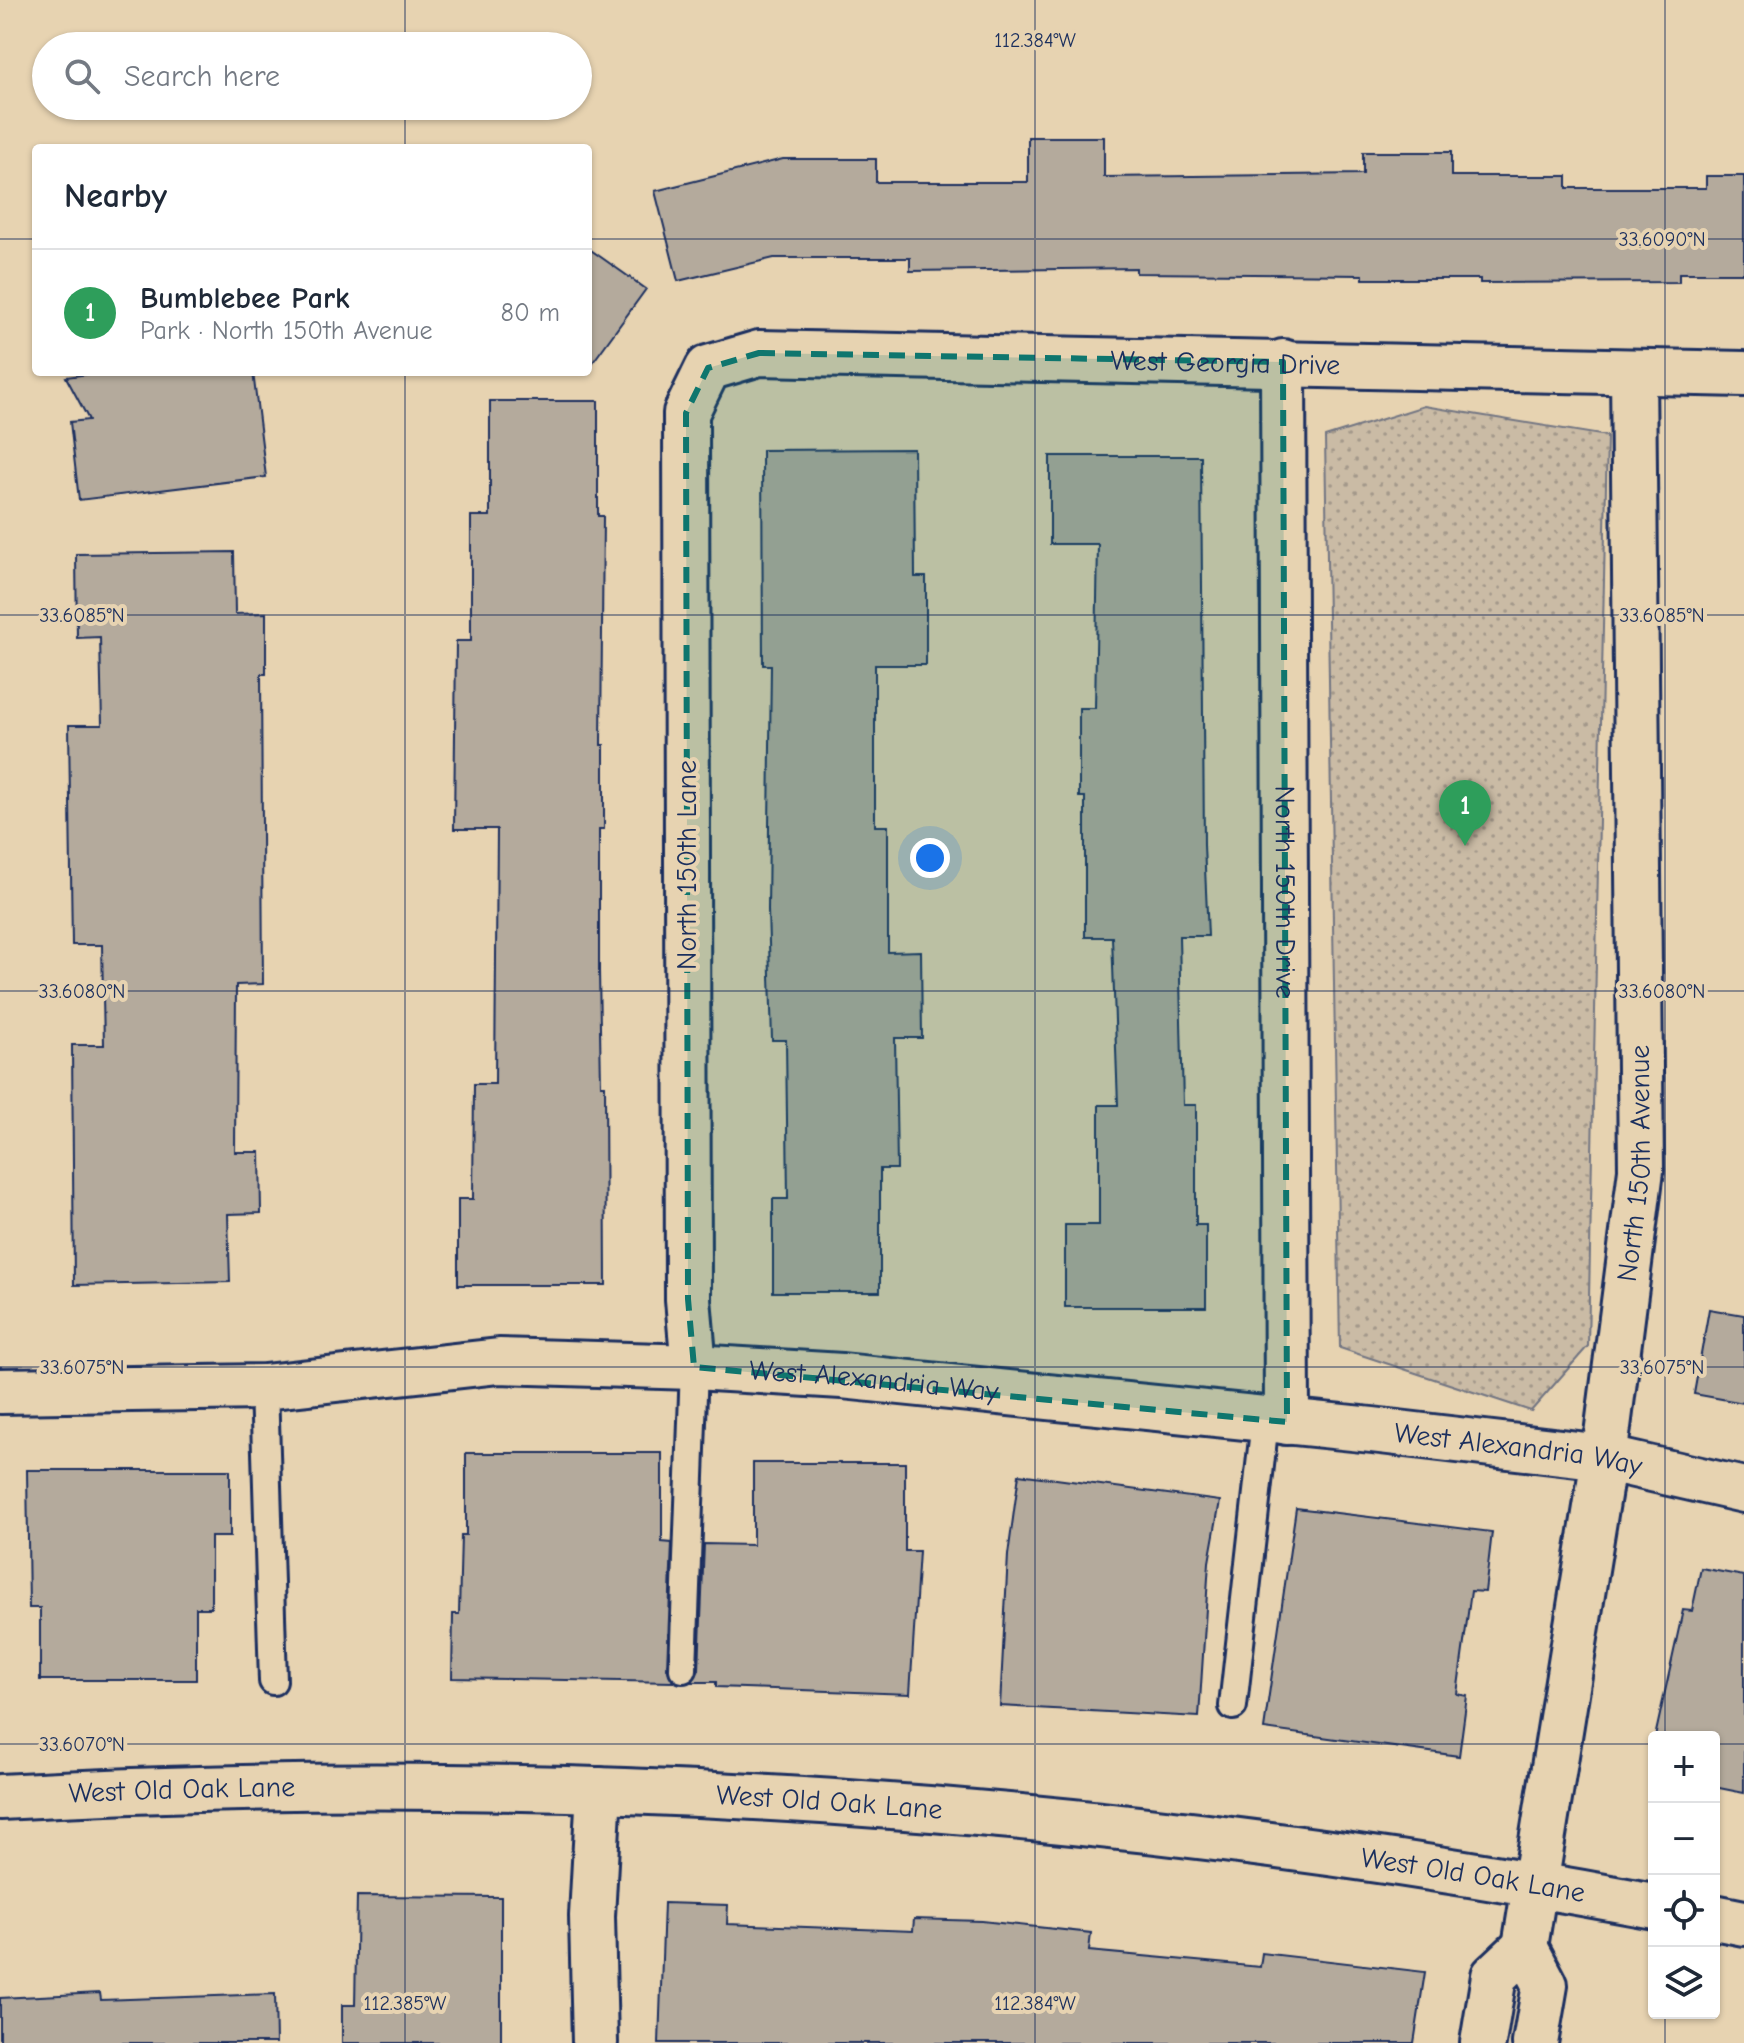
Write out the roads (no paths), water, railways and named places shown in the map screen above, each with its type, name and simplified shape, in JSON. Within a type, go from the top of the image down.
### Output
[{"type":"street","name":"West Georgia Drive","points":[[708,368],[759,353],[1744,374]]},
{"type":"street","name":"North 150th Drive","points":[[1276,1421],[1283,362]]},
{"type":"street","name":"North 150th Lane","points":[[694,1367],[688,1299],[686,413],[708,368]]},
{"type":"street","name":"North 150th Avenue","points":[[1525,1947],[1604,1458],[1641,1170],[1633,372]]},
{"type":"street","name":"West Alexandria Way","points":[[0,1391],[264,1387],[499,1361],[694,1367],[842,1376],[1604,1458],[1744,1490]]},
{"type":"street","name":"West Old Oak Lane","points":[[0,1797],[172,1787],[599,1790],[1004,1814],[1224,1839],[1536,1884],[1648,1905]]},
{"type":"street","points":[[595,2043],[592,1916],[599,1790]]},
{"type":"street","points":[[1720,1918],[1744,1923]]},
{"type":"street","points":[[1483,2043],[1494,1976],[1525,1947],[1545,1985],[1535,2043]]},
{"type":"lane","points":[[683,1669],[694,1367]]},
{"type":"lane","points":[[264,1387],[273,1681]]},
{"type":"lane","points":[[1233,1706],[1276,1421]]},
{"type":"place","name":"Bumblebee Park","points":[[1465,846]]}]
